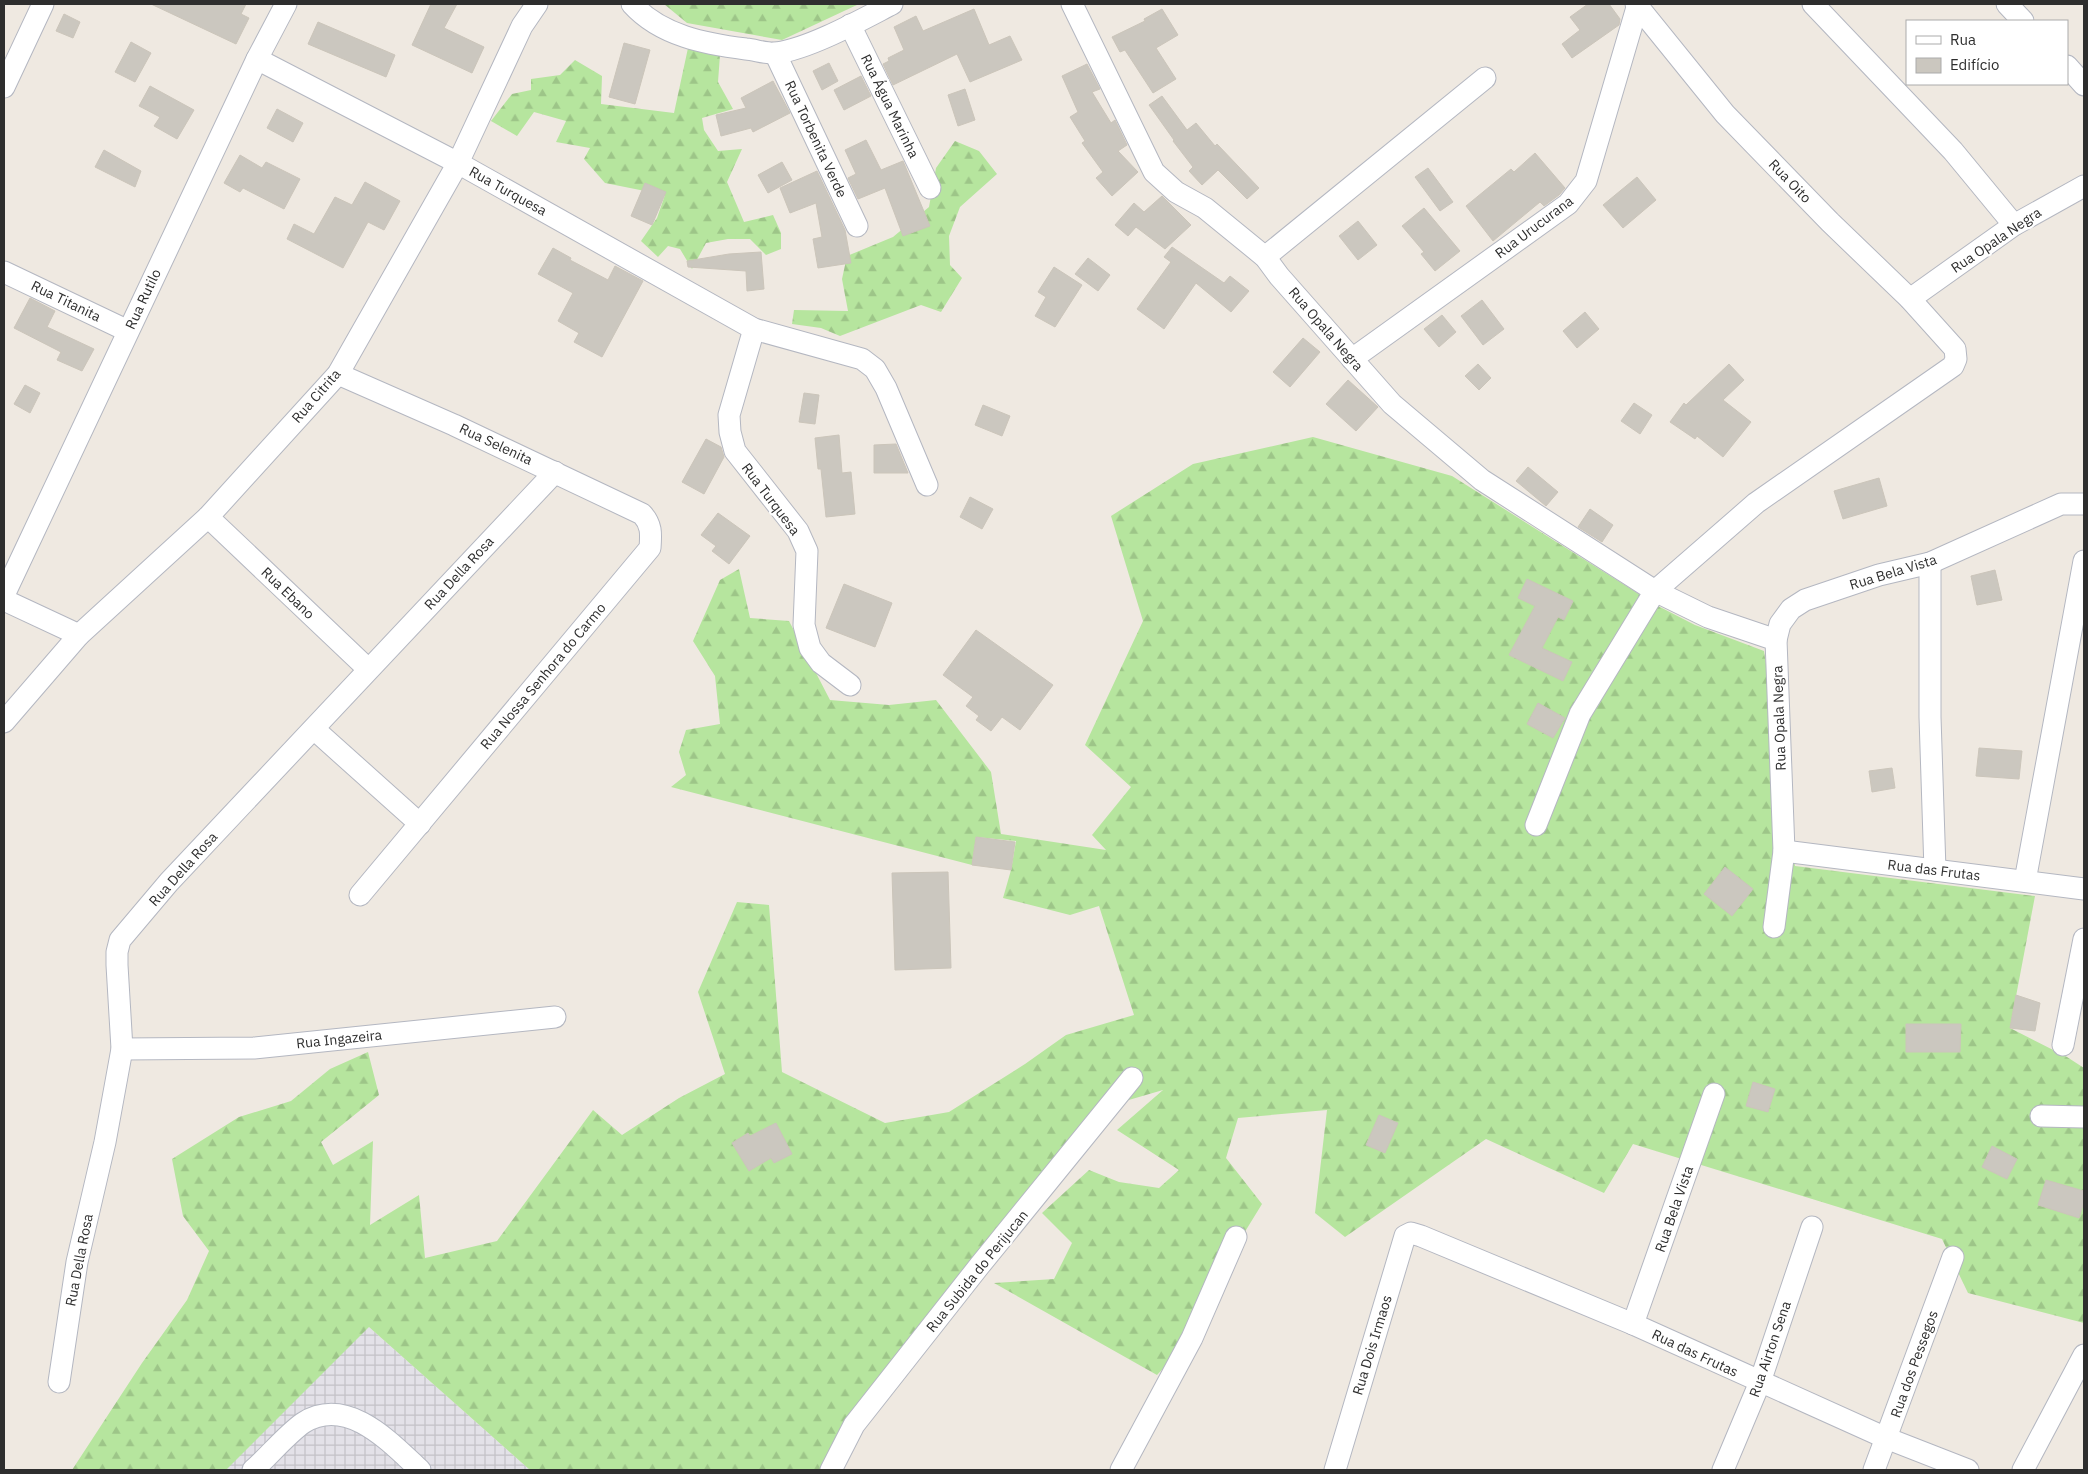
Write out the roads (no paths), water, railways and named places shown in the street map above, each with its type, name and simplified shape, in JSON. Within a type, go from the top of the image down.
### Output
[{"type":"street","points":[[4,87],[44,4]]},
{"type":"street","name":"Rua Rutilo","points":[[4,595],[257,59],[286,4]]},
{"type":"street","name":"Rua Citrita","points":[[4,722],[79,635],[208,517],[338,374],[458,163],[522,26],[537,4]]},
{"type":"street","points":[[632,4],[638,10],[674,33],[706,44],[775,53],[801,46],[892,4]]},
{"type":"street","name":"Rua Opala Negra","points":[[1072,4],[1154,172],[1176,192],[1205,208],[1265,257],[1392,404],[1482,480],[1655,591],[1708,617],[1776,640],[1784,851],[1774,927]]},
{"type":"street","name":"Rua Oito","points":[[1637,4],[1725,114],[1830,222],[1910,299],[1955,349],[1956,359],[1953,366],[1756,503],[1655,591]]},
{"type":"street","name":"Rua Urucurana","points":[[1352,359],[1568,204],[1576,195],[1586,180],[1637,4]]},
{"type":"street","points":[[1813,4],[1953,151],[2014,225]]},
{"type":"street","points":[[2007,4],[2022,20]]},
{"type":"street","name":"Rua Água Marinha","points":[[850,25],[930,188]]},
{"type":"street","name":"Rua Torbenita Verde","points":[[775,53],[857,226]]},
{"type":"street","name":"Rua Turquesa","points":[[257,59],[458,163],[754,329],[862,359],[875,368],[886,388],[927,485]]},
{"type":"street","points":[[2068,67],[2084,85]]},
{"type":"street","points":[[1265,257],[1484,78]]},
{"type":"street","name":"Rua Opala Negra","points":[[1910,299],[2014,225],[2084,186]]},
{"type":"street","name":"Rua Titanita","points":[[4,272],[128,331]]},
{"type":"street","name":"Rua Turquesa","points":[[754,329],[729,415],[730,432],[735,451],[798,530],[807,551],[804,625],[810,648],[821,663],[850,685]]},
{"type":"street","name":"Rua Selenita","points":[[338,374],[555,472],[642,514],[649,522]]},
{"type":"street","name":"Rua Della Rosa","points":[[58,1382],[77,1262],[105,1142],[122,1049],[117,965],[117,952],[120,940],[169,882],[555,472]]},
{"type":"street","name":"Rua Bela Vista","points":[[1776,640],[1780,624],[1790,609],[1804,600],[1879,575],[1930,563],[2062,504],[2084,504]]},
{"type":"street","name":"Rua Ebano","points":[[208,517],[368,669]]},
{"type":"street","name":"Rua Nossa Senhora do Carmo","points":[[360,895],[650,548],[649,522]]},
{"type":"street","points":[[2025,880],[2084,561]]},
{"type":"street","points":[[1930,563],[1930,717],[1935,870]]},
{"type":"street","points":[[1536,825],[1580,714],[1655,591]]},
{"type":"street","points":[[4,600],[79,635]]},
{"type":"street","points":[[314,729],[420,824]]},
{"type":"street","name":"Rua das Frutas","points":[[1784,851],[2025,880],[2084,889]]},
{"type":"street","points":[[2062,1045],[2083,949]]},
{"type":"street","name":"Rua Ingazeira","points":[[122,1049],[254,1048],[555,1017]]},
{"type":"street","name":"Rua Subida do Perijucan","points":[[831,1470],[854,1425],[980,1265],[1132,1078]]},
{"type":"street","name":"Rua Bela Vista","points":[[1633,1324],[1714,1094]]},
{"type":"street","points":[[2041,1116],[2084,1117]]},
{"type":"street","name":"Rua Airton Sena","points":[[1724,1470],[1760,1382],[1812,1227]]},
{"type":"street","name":"Rua Dois Irmaos","points":[[1335,1470],[1405,1236],[1410,1233],[1421,1236]]},
{"type":"street","name":"Rua das Frutas","points":[[1421,1236],[1633,1324],[1886,1438],[1968,1470]]},
{"type":"street","points":[[1121,1470],[1192,1338],[1236,1238]]},
{"type":"street","name":"Rua dos Pessegos","points":[[1874,1470],[1953,1257]]},
{"type":"street","points":[[2023,1470],[2084,1355]]},
{"type":"street","points":[[253,1470],[302,1424],[318,1415],[335,1413],[356,1420],[379,1433],[420,1470]]}]
